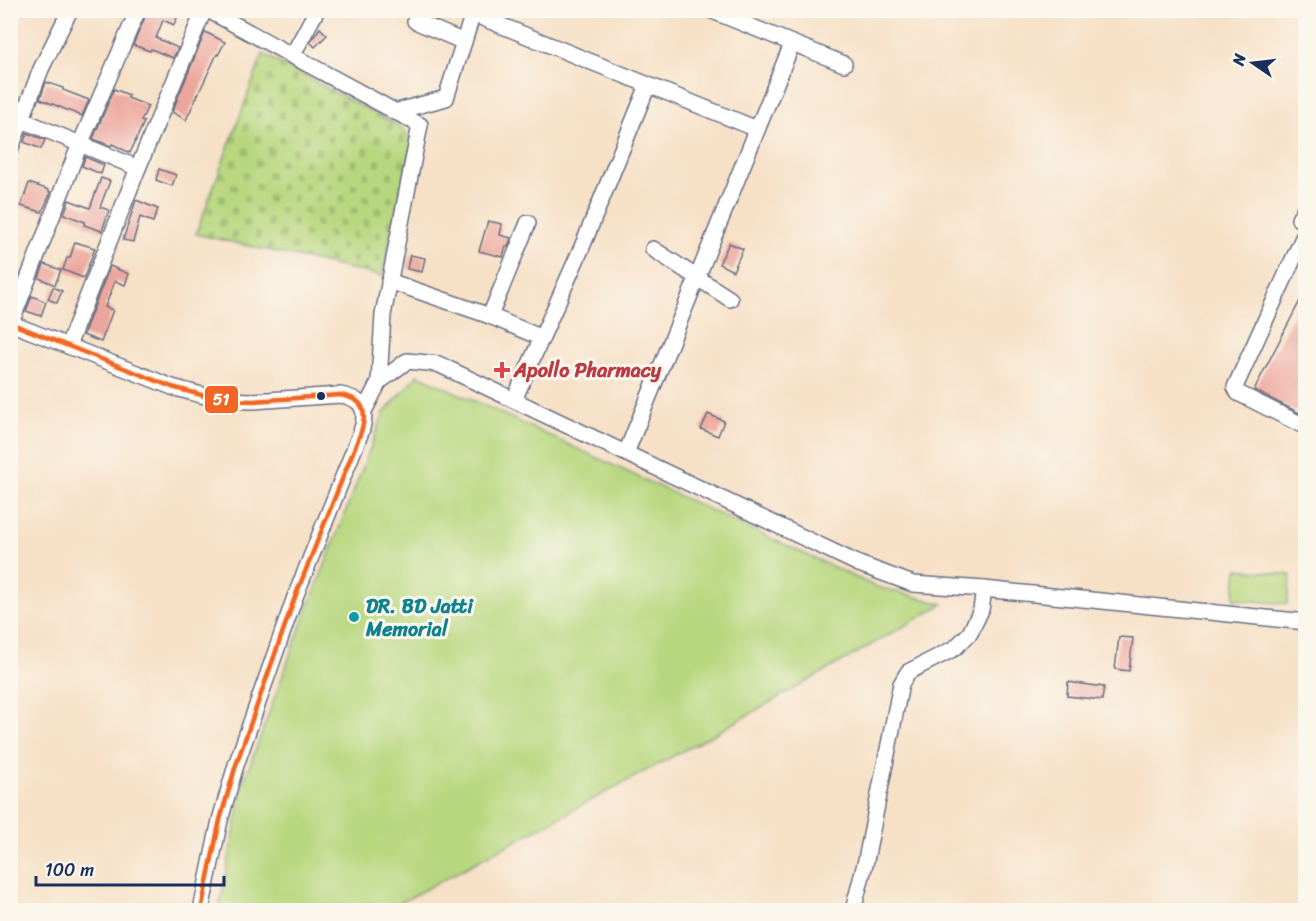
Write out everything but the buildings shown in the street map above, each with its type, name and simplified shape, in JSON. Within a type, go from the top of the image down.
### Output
[{"type":"street","points":[[10,150],[16,118],[70,10]]},
{"type":"street","points":[[138,10],[80,144],[11,323],[172,387],[205,396],[223,400],[253,401],[340,395],[359,402],[365,419],[362,432],[295,597],[236,765],[220,820],[201,910]]},
{"type":"street","points":[[68,346],[138,168],[206,10],[225,15],[292,56],[420,125],[383,315],[379,382],[364,411]]},
{"type":"street","points":[[292,56],[317,10]]},
{"type":"street","points":[[710,10],[844,64]]},
{"type":"street","points":[[394,112],[446,98],[473,12],[757,129]]},
{"type":"street","points":[[415,21],[464,42]]},
{"type":"street","points":[[626,453],[792,44]]},
{"type":"street","points":[[514,400],[542,339],[648,85]]},
{"type":"street","points":[[16,118],[138,168]]},
{"type":"street","points":[[1305,206],[1299,219],[1305,222]]},
{"type":"street","points":[[490,316],[528,223]]},
{"type":"street","points":[[1305,231],[1234,387],[1238,393],[1305,427]]},
{"type":"street","points":[[653,249],[730,299]]},
{"type":"street","points":[[390,281],[490,316],[542,339]]},
{"type":"street","points":[[379,382],[407,361],[438,364],[859,564],[913,584],[984,589],[1305,622]]},
{"type":"street","points":[[853,910],[866,860],[901,684],[908,672],[955,648],[970,633],[981,610],[984,589]]},
{"type":"green space","points":[[263,54],[403,128],[412,141],[382,276],[196,234]]},
{"type":"green space","points":[[418,375],[874,586],[943,604],[718,732],[387,910],[219,910],[244,781],[295,642],[384,413]]},
{"type":"green space","points":[[1237,569],[1291,575],[1287,604],[1234,599]]},
{"type":"transit line","name":"51","points":[[10,323],[172,387],[205,396],[223,400],[253,401],[340,395],[354,399],[362,406],[364,417],[361,432],[295,597],[236,765],[220,820],[201,910]]},
{"type":"place","name":"Apollo Pharmacy","points":[[502,370]]},
{"type":"place","name":"DR. BD Jatti Memorial","points":[[354,617]]}]
